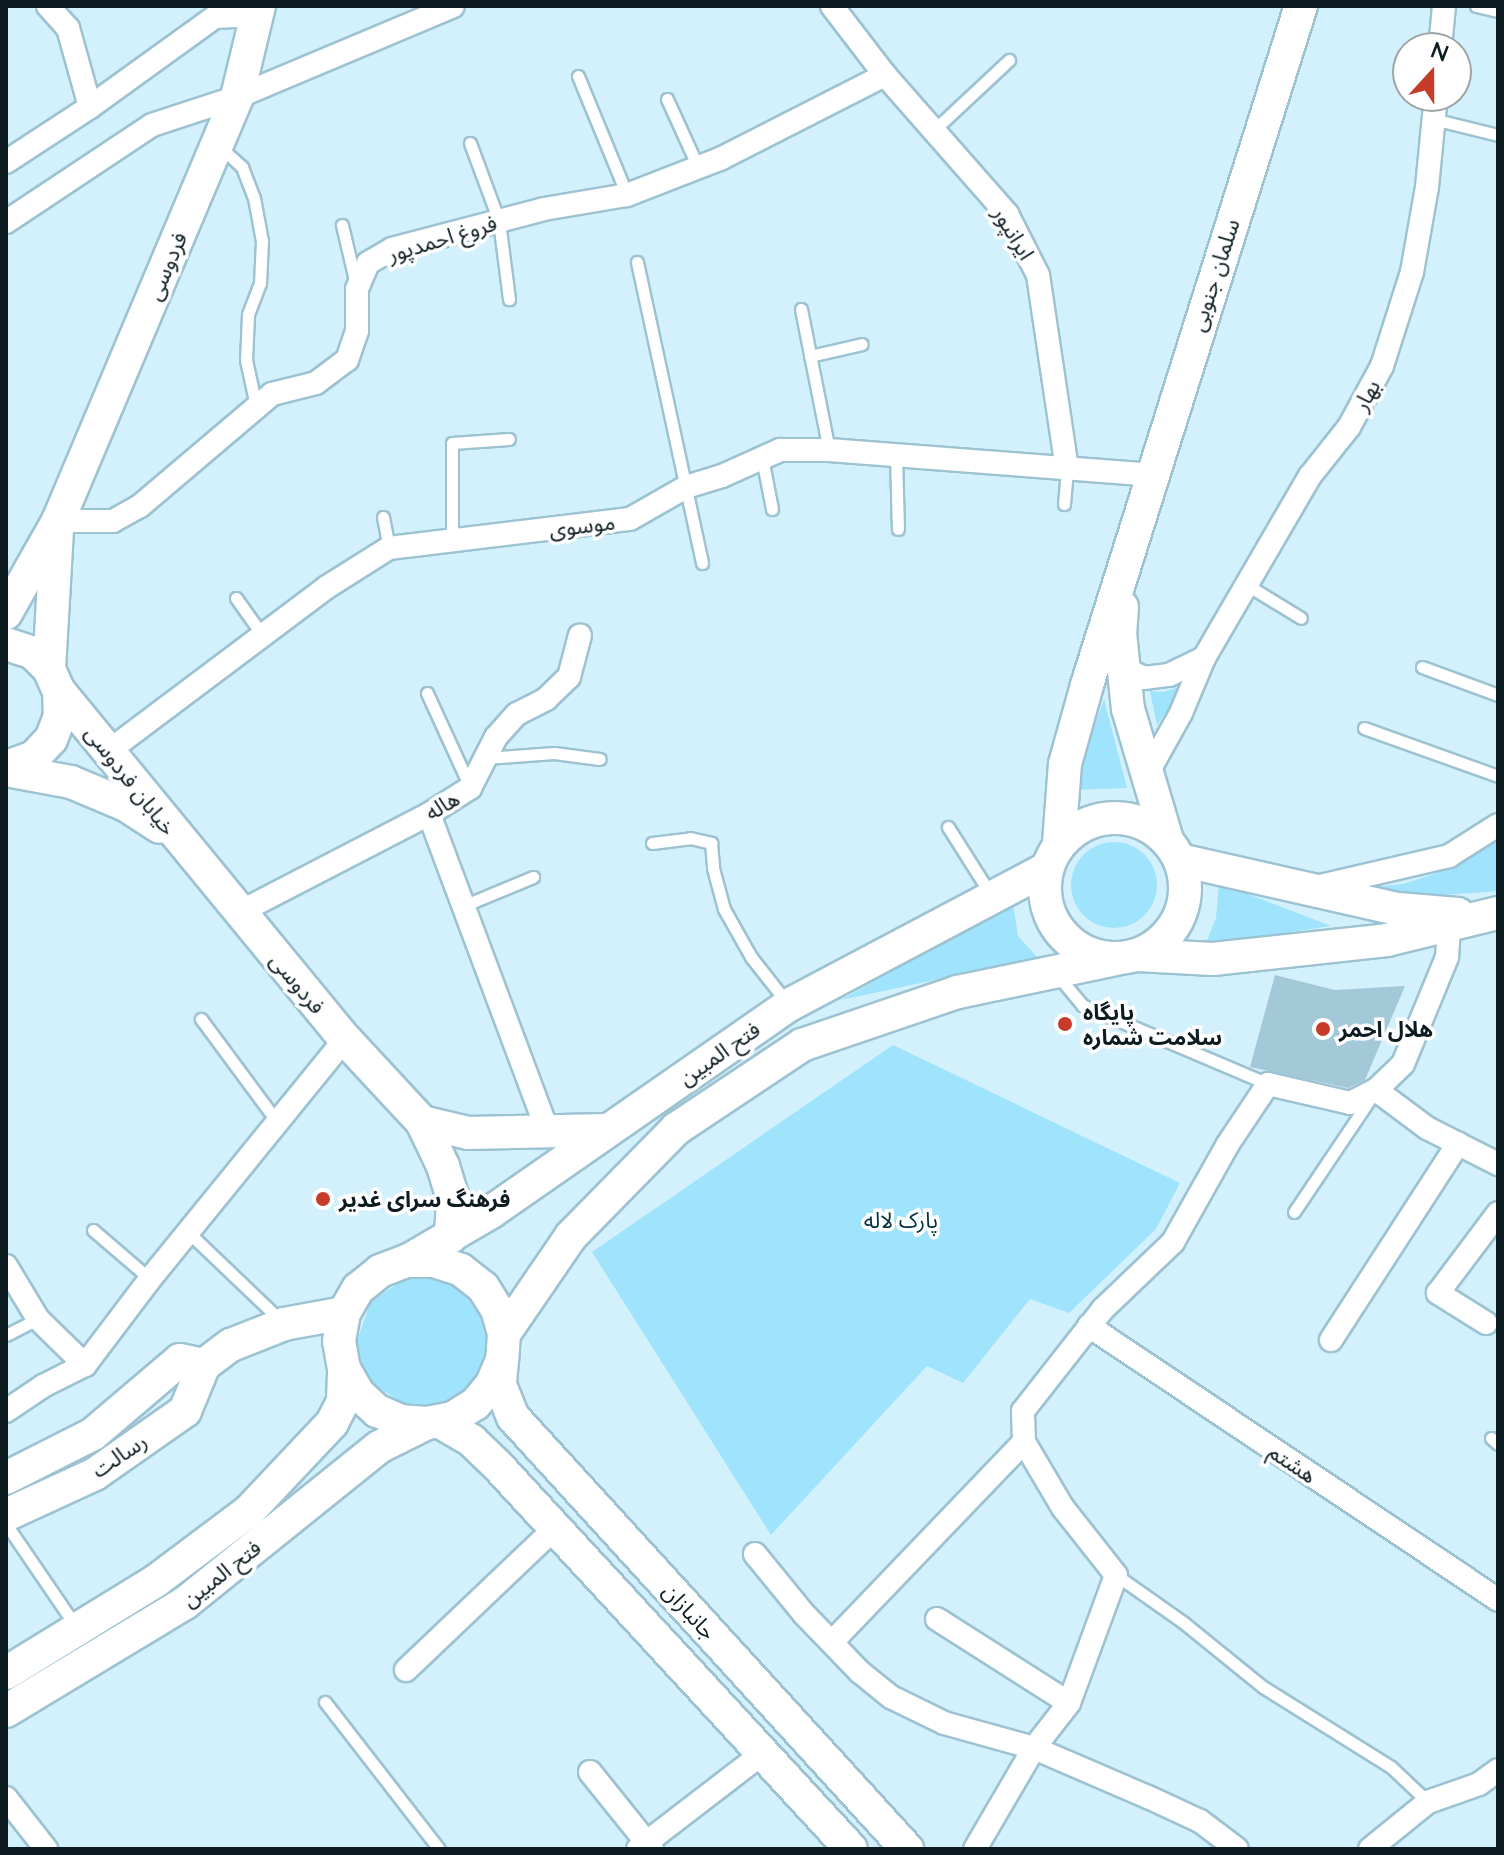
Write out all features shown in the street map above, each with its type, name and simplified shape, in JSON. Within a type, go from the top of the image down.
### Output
[{"type":"main road","name":"سلمان جنوبی","points":[[1129,544],[1301,6]]},
{"type":"main road","name":"فردوسی","points":[[58,521],[237,97],[262,9]]},
{"type":"main road","points":[[6,613],[58,521]]},
{"type":"main road","points":[[6,769],[34,757],[51,739],[60,716],[54,680],[58,521]]},
{"type":"main road","points":[[1126,957],[1158,944],[1174,927],[1184,906],[1186,882],[1147,774],[1128,709],[1120,633],[1129,544]]},
{"type":"main road","points":[[1129,544],[1065,764],[1044,891],[1048,912],[1059,931],[1074,946],[1094,956],[1213,959],[1387,940],[1492,915]]},
{"type":"main road","name":"خیابان فردوسی","points":[[6,644],[33,653],[180,839]]},
{"type":"main road","name":"خیابان فردوسی","points":[[6,769],[71,782],[126,805],[180,839]]},
{"type":"main road","points":[[1052,856],[1077,827],[1112,818],[1148,825],[1174,850],[1398,909],[1492,915]]},
{"type":"main road","name":"فردوسی","points":[[180,839],[345,1039],[422,1122],[443,1166],[453,1198],[451,1237]]},
{"type":"main road","name":"فتح المبین","points":[[406,1261],[451,1237],[789,1005],[843,979],[991,895],[1052,856]]},
{"type":"main road","name":"فتح المبین","points":[[503,1347],[571,1236],[676,1129],[802,1045],[862,1022],[958,992],[1126,957]]},
{"type":"main road","points":[[422,1122],[468,1133],[607,1130]]},
{"type":"main road","points":[[406,1261],[434,1261],[461,1270],[483,1287],[497,1309],[503,1347],[492,1384],[475,1404],[453,1418],[433,1422],[401,1421],[377,1411],[358,1393],[344,1369],[339,1341],[344,1313],[358,1289],[380,1271],[406,1261]]},
{"type":"main road","name":"رسالت","points":[[6,1515],[95,1474],[185,1411],[204,1365],[231,1345],[284,1324],[344,1313]]},
{"type":"main road","name":"جانبازان","points":[[503,1347],[503,1398],[513,1417],[907,1849]]},
{"type":"main road","name":"رسالت","points":[[6,1478],[93,1434],[180,1360],[204,1365]]},
{"type":"main road","name":"فتح المبین","points":[[6,1673],[157,1580],[249,1511],[332,1423],[343,1401],[344,1369]]},
{"type":"main road","name":"فتح المبین","points":[[6,1711],[185,1603],[379,1447],[433,1422]]},
{"type":"main road","name":"جانبازان","points":[[433,1422],[472,1441],[500,1468],[851,1849]]},
{"type":"main road","points":[[500,1468],[512,1447],[520,1443],[538,1443]]},
{"type":"street","points":[[48,6],[68,28],[90,107]]},
{"type":"street","points":[[6,222],[152,125],[237,97],[453,6]]},
{"type":"street","name":"ایرانپور","points":[[832,6],[885,75],[1007,214],[1038,275],[1067,468]]},
{"type":"street","points":[[1442,32],[1444,6]]},
{"type":"street","points":[[6,162],[90,107],[215,17],[262,9]]},
{"type":"street","name":"فروغ احمدپور","points":[[357,289],[368,263],[392,249],[499,221],[627,195],[698,167],[885,75]]},
{"type":"street","name":"بهار","points":[[1147,774],[1181,713],[1204,658],[1310,476],[1349,427],[1382,366],[1412,272],[1427,187],[1434,112]]},
{"type":"street","points":[[58,521],[113,521],[140,506],[272,394],[316,383],[347,360],[357,331],[357,289]]},
{"type":"street","name":"موسوی","points":[[110,750],[327,587],[389,548],[630,519],[686,487],[722,476],[780,450],[829,450],[1151,475]]},
{"type":"street","name":"هاله","points":[[240,912],[429,814],[470,788],[496,737],[517,714],[546,699],[569,677],[580,635]]},
{"type":"street","points":[[1123,668],[1144,678],[1169,675],[1204,658]]},
{"type":"street","points":[[429,814],[548,1133]]},
{"type":"street","points":[[1312,887],[1449,856],[1498,825]]},
{"type":"street","points":[[975,1849],[1034,1748],[1069,1703],[1116,1575],[1063,1508],[1024,1442],[1023,1411],[1089,1326],[1173,1242],[1228,1144],[1268,1084],[1350,1103],[1376,1090],[1403,1064],[1447,957],[1449,925]]},
{"type":"street","points":[[6,1411],[43,1386],[85,1365],[150,1279],[345,1039]]},
{"type":"street","points":[[1376,1090],[1427,1128],[1498,1164]]},
{"type":"street","points":[[1331,1340],[1458,1144]]},
{"type":"street","points":[[1486,1323],[1438,1293],[1498,1213]]},
{"type":"street","points":[[6,1266],[38,1319],[85,1365]]},
{"type":"street","name":"هشتم","points":[[1089,1326],[1498,1600]]},
{"type":"street","points":[[832,1642],[1024,1442]]},
{"type":"street","points":[[406,1670],[555,1528]]},
{"type":"street","points":[[755,1554],[832,1642],[891,1697],[944,1723],[1034,1748],[1200,1821],[1237,1849]]},
{"type":"street","points":[[937,1619],[1069,1703]]},
{"type":"street","points":[[590,1772],[645,1847],[763,1753]]},
{"type":"street","points":[[1372,1848],[1428,1802],[1479,1784],[1498,1770]]},
{"type":"street","points":[[6,1798],[46,1849]]},
{"type":"lane","points":[[1476,6],[1498,11]]},
{"type":"lane","points":[[933,131],[1009,60]]},
{"type":"lane","points":[[578,76],[627,195]]},
{"type":"lane","points":[[667,99],[698,167]]},
{"type":"lane","points":[[1433,119],[1498,135]]},
{"type":"lane","points":[[470,143],[499,221],[509,299]]},
{"type":"lane","points":[[217,144],[242,167],[254,198],[262,241],[260,283],[248,315],[246,360],[256,406]]},
{"type":"lane","points":[[342,225],[357,289]]},
{"type":"lane","points":[[637,262],[702,563]]},
{"type":"lane","points":[[801,309],[829,450]]},
{"type":"lane","points":[[810,356],[862,344]]},
{"type":"lane","points":[[452,541],[452,443],[509,439]]},
{"type":"lane","points":[[896,455],[898,529]]},
{"type":"lane","points":[[762,458],[772,509]]},
{"type":"lane","points":[[1064,504],[1067,468]]},
{"type":"lane","points":[[383,517],[389,548]]},
{"type":"lane","points":[[1247,585],[1301,618]]},
{"type":"lane","points":[[236,598],[263,636]]},
{"type":"lane","points":[[1422,667],[1498,695]]},
{"type":"lane","points":[[427,693],[470,788]]},
{"type":"lane","points":[[1364,728],[1498,776]]},
{"type":"lane","points":[[486,758],[554,753],[600,759]]},
{"type":"lane","points":[[948,827],[991,895]]},
{"type":"lane","points":[[652,843],[690,838],[711,843],[713,868],[724,909],[751,957],[789,1005]]},
{"type":"lane","points":[[463,906],[533,877]]},
{"type":"lane","points":[[1052,970],[1082,1005],[1268,1084]]},
{"type":"lane","points":[[201,1019],[278,1123]]},
{"type":"lane","points":[[1294,1212],[1376,1090]]},
{"type":"lane","points":[[93,1230],[150,1279]]},
{"type":"lane","points":[[188,1232],[284,1324]]},
{"type":"lane","points":[[6,1335],[38,1319]]},
{"type":"lane","points":[[6,1524],[78,1629]]},
{"type":"lane","points":[[1116,1575],[1263,1687],[1391,1767],[1428,1802]]},
{"type":"lane","points":[[325,1702],[439,1849]]},
{"type":"green space","points":[[1185,685],[1157,725],[1150,691],[1163,692]]},
{"type":"green space","points":[[1104,699],[1127,788],[1072,790]]},
{"type":"green space","points":[[1494,841],[1498,847],[1498,891],[1417,897],[1364,888],[1403,884],[1452,868]]},
{"type":"green space","points":[[1106,842],[1122,842],[1145,854],[1154,868],[1157,885],[1154,902],[1145,916],[1122,928],[1106,928],[1090,921],[1078,909],[1071,893],[1071,877],[1078,861],[1090,849]]},
{"type":"green space","points":[[1219,883],[1331,926],[1205,945],[1216,918]]},
{"type":"green space","points":[[1013,903],[1018,936],[1038,958],[841,1000]]},
{"type":"green space","name":"پارک لاله","points":[[893,1045],[1180,1183],[1156,1229],[1069,1313],[1030,1299],[963,1383],[927,1366],[771,1535],[592,1252]]},
{"type":"green space","points":[[411,1275],[441,1276],[467,1296],[487,1326],[488,1364],[481,1382],[443,1409],[402,1403],[365,1378],[357,1341],[371,1301]]},
{"type":"building","name":"هلال احمر","points":[[1275,975],[1335,990],[1405,986],[1365,1080],[1348,1088],[1250,1067]]},
{"type":"place","name":"پایگاه سلامت شماره","points":[[1065,1024]]},
{"type":"place","name":"هلال احمر","points":[[1323,1029]]},
{"type":"place","name":"فرهنگ سرای غدیر","points":[[323,1199]]}]
